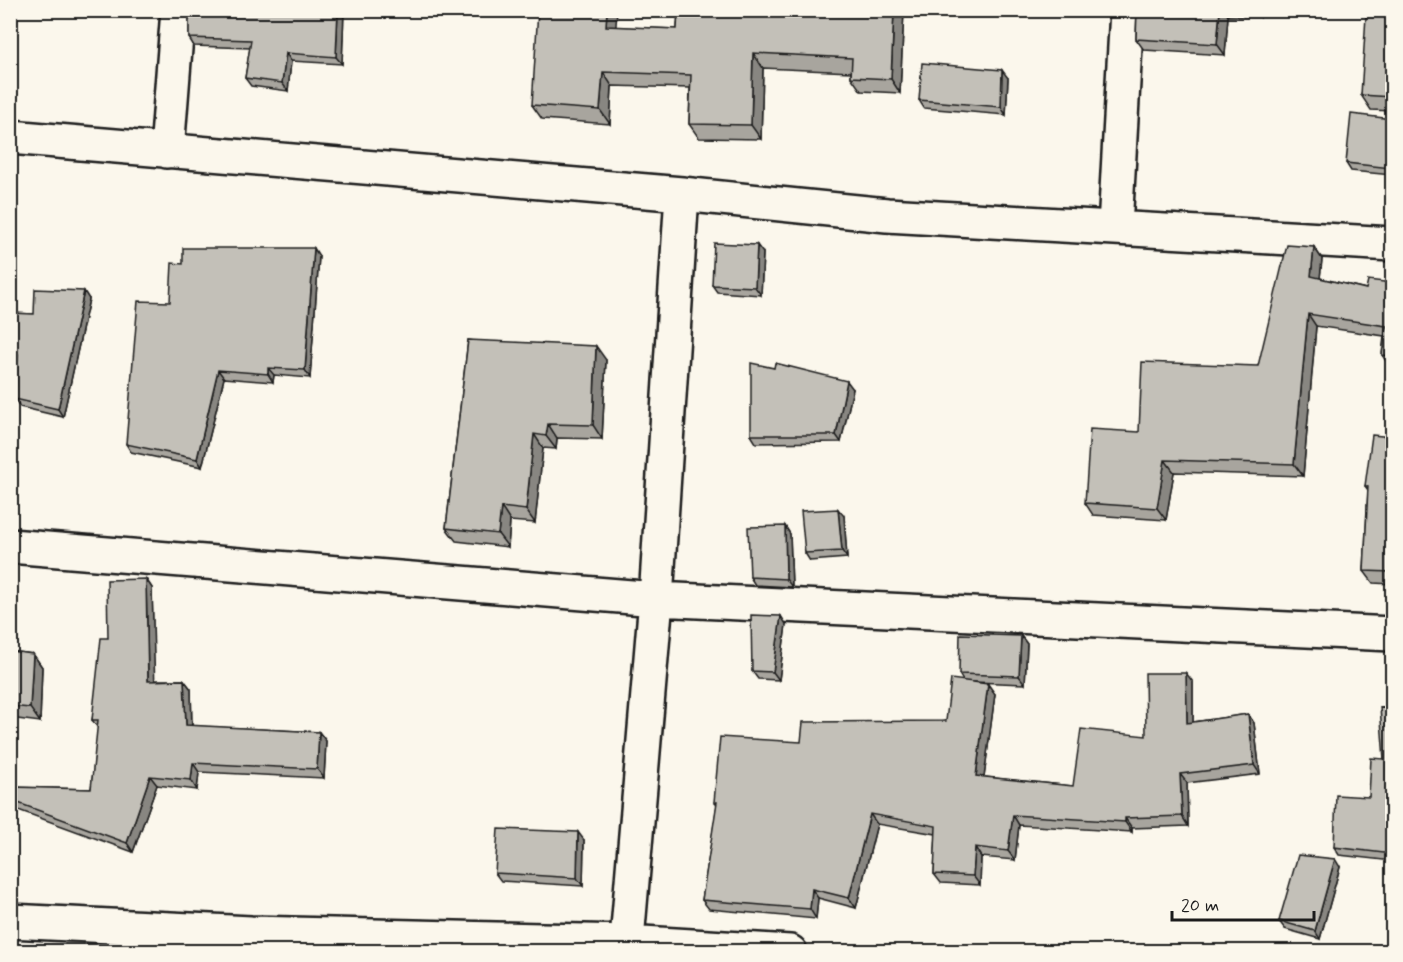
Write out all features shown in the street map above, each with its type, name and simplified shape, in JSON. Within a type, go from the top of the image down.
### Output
[{"type":"street","points":[[167,151],[178,10]]},
{"type":"street","points":[[1115,227],[1127,10]]},
{"type":"street","points":[[10,137],[682,194],[887,215],[1392,244]]},
{"type":"street","points":[[626,947],[656,599],[682,194]]},
{"type":"street","points":[[10,546],[656,599],[1392,634]]},
{"type":"street","points":[[10,921],[250,942],[790,951]]},
{"type":"building","points":[[189,10],[338,10],[336,57],[286,53],[282,83],[245,78],[251,40],[189,38]]},
{"type":"building","points":[[538,10],[607,10],[606,26],[677,29],[678,10],[894,10],[891,79],[851,77],[852,58],[753,53],[751,125],[689,124],[691,75],[603,72],[600,110],[532,105]]},
{"type":"building","points":[[1137,10],[1220,10],[1217,44],[1136,39]]},
{"type":"building","points":[[1366,16],[1392,18],[1392,97],[1361,95]]},
{"type":"building","points":[[922,63],[1002,70],[1001,107],[919,100]]},
{"type":"building","points":[[1351,114],[1392,119],[1391,168],[1346,163]]},
{"type":"building","points":[[714,243],[757,245],[755,287],[712,285]]},
{"type":"building","points":[[1287,245],[1314,247],[1311,276],[1366,289],[1368,280],[1392,283],[1392,356],[1382,355],[1386,326],[1308,314],[1294,464],[1165,460],[1157,508],[1085,503],[1090,429],[1139,432],[1142,362],[1258,366]]},
{"type":"building","points":[[183,248],[314,248],[305,370],[268,368],[268,374],[218,370],[197,459],[126,444],[138,301],[170,302],[172,263],[183,264]]},
{"type":"building","points":[[35,289],[84,291],[58,409],[15,399],[18,354],[10,354],[10,313],[34,314]]},
{"type":"building","points":[[468,340],[596,346],[593,425],[548,424],[546,436],[534,434],[526,510],[501,507],[498,534],[446,528]]},
{"type":"building","points":[[751,363],[774,368],[775,363],[847,381],[836,435],[751,435]]},
{"type":"building","points":[[1372,435],[1392,437],[1392,572],[1364,571],[1368,486],[1365,486]]},
{"type":"building","points":[[838,509],[842,551],[805,553],[801,511]]},
{"type":"building","points":[[785,526],[786,579],[750,577],[748,527]]},
{"type":"building","points":[[146,579],[148,681],[184,680],[186,725],[319,732],[317,769],[193,763],[191,780],[150,776],[127,843],[10,800],[10,787],[91,789],[98,720],[92,720],[101,638],[108,638],[107,580]]},
{"type":"building","points":[[751,615],[781,616],[773,672],[752,671]]},
{"type":"building","points":[[960,634],[1021,636],[1019,676],[959,674]]},
{"type":"building","points":[[10,651],[33,654],[30,708],[10,706]]},
{"type":"building","points":[[1145,673],[1186,673],[1187,723],[1248,714],[1254,765],[1180,774],[1182,816],[1125,818],[1125,822],[1013,815],[1008,851],[975,847],[973,876],[934,874],[936,826],[870,814],[849,898],[812,889],[810,909],[702,900],[717,802],[714,802],[720,737],[801,742],[803,722],[946,721],[951,679],[988,684],[976,776],[1073,786],[1081,729],[1146,736]]},
{"type":"building","points":[[1380,707],[1392,710],[1392,854],[1334,847],[1336,795],[1369,797],[1371,758],[1384,759]]},
{"type":"building","points":[[498,829],[578,832],[577,878],[495,873]]},
{"type":"building","points":[[1298,855],[1335,859],[1315,931],[1279,921]]}]
